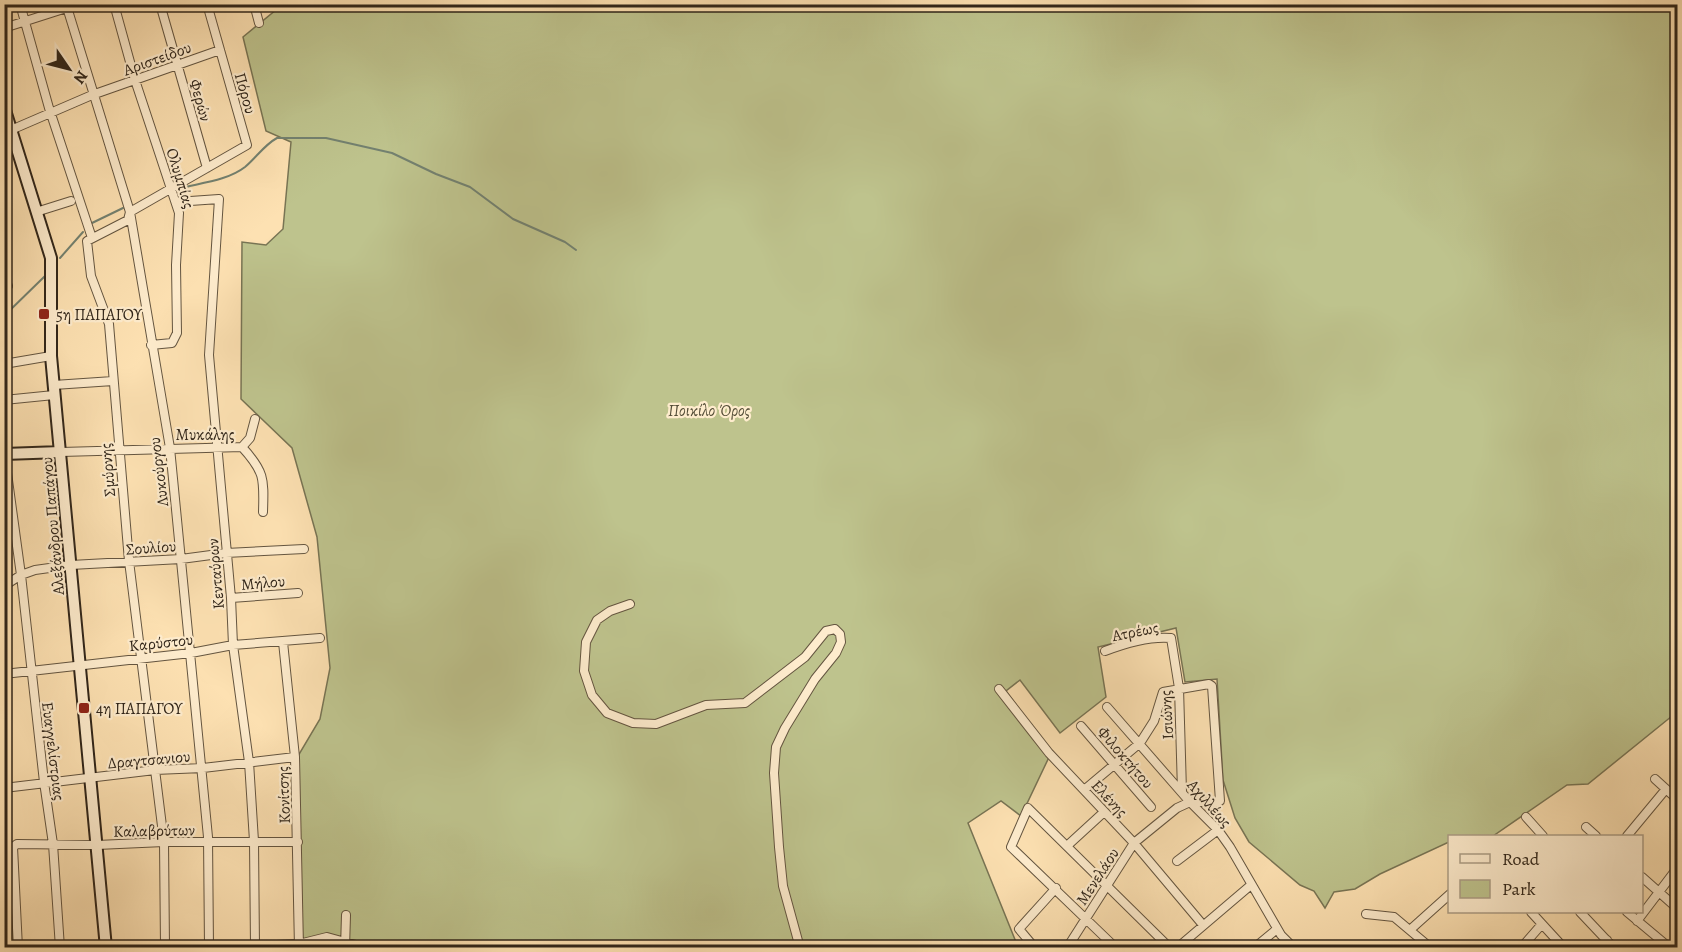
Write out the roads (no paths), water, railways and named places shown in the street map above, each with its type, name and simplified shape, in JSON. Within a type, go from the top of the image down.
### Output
[{"type":"street","name":"Σμύρνης","points":[[20,4],[50,112],[92,238],[87,241],[91,276],[109,324],[129,561],[164,842],[165,948]]},
{"type":"street","points":[[4,28],[79,4]]},
{"type":"street","name":"Ολυμπίας","points":[[114,4],[135,80],[180,216],[176,265],[177,333],[172,343],[151,345]]},
{"type":"street","name":"Φερών","points":[[160,4],[207,168]]},
{"type":"street","name":"Πόρου","points":[[207,4],[247,145],[207,168]]},
{"type":"street","points":[[254,4],[259,23]]},
{"type":"street","name":"Λυκούργου","points":[[67,6],[92,95],[130,212],[170,448],[203,768],[208,843],[208,947]]},
{"type":"street","name":"Αριστείδου","points":[[8,131],[92,95],[220,50]]},
{"type":"street","name":"Αλεξάνδρου Παπάγου","points":[[4,107],[8,131],[51,258],[51,356],[106,948]]},
{"type":"street","points":[[92,238],[128,220],[130,212],[207,168]]},
{"type":"street","name":"Κενταύρων","points":[[176,202],[219,199],[209,355],[231,598],[233,645],[249,762],[254,841],[255,947]]},
{"type":"street","points":[[36,212],[71,201]]},
{"type":"street","points":[[4,276],[8,286]]},
{"type":"street","points":[[4,364],[51,356]]},
{"type":"street","points":[[4,400],[113,381]]},
{"type":"street","points":[[242,447],[250,438],[255,419]]},
{"type":"street","name":"Μυκάλης","points":[[61,452],[242,447],[258,464],[264,480],[263,512]]},
{"type":"street","points":[[5,453],[61,452]]},
{"type":"street","name":"Ευαγγελίστριας","points":[[5,453],[53,844],[60,948]]},
{"type":"street","name":"Σουλίου","points":[[4,586],[21,575],[35,570],[71,565],[304,549]]},
{"type":"street","name":"Μήλου","points":[[231,598],[298,593]]},
{"type":"street","points":[[630,604],[610,611],[597,620],[585,642],[584,671],[592,695],[607,713],[633,723],[656,724],[706,705],[745,703],[805,657],[826,631],[835,629],[840,634],[841,642],[836,653],[815,679],[785,728],[777,747],[774,773],[783,886],[800,948]]},
{"type":"street","name":"Ατρέως","points":[[1105,651],[1137,641],[1160,637],[1171,638]]},
{"type":"street","name":"Καρύστου","points":[[4,674],[191,653],[233,645],[320,638]]},
{"type":"street","name":"Ισιώνης","points":[[1171,638],[1179,688],[1182,791]]},
{"type":"street","name":"Κονίτσης","points":[[283,642],[296,757],[299,946]]},
{"type":"street","points":[[1084,790],[1140,743],[1154,721],[1163,692],[1209,684],[1212,686],[1220,801],[1190,802]]},
{"type":"street","name":"Ελένης","points":[[999,689],[1049,753],[1134,843],[1203,925]]},
{"type":"street","name":"Αχιλλέως","points":[[1107,707],[1190,802],[1218,830],[1277,929],[1294,948]]},
{"type":"street","name":"Φιλοκτήτου","points":[[1081,726],[1151,807]]},
{"type":"street","name":"Δραγτσανιου","points":[[4,788],[155,770],[203,768],[296,757]]},
{"type":"street","points":[[1655,779],[1677,800]]},
{"type":"street","points":[[1629,835],[1666,789]]},
{"type":"street","name":"Μενελάου","points":[[1067,948],[1134,843],[1177,808],[1190,802]]},
{"type":"street","points":[[1116,948],[1011,847],[1028,808],[1170,948]]},
{"type":"street","points":[[1068,845],[1104,812]]},
{"type":"street","points":[[1526,817],[1541,835]]},
{"type":"street","points":[[1586,827],[1594,835]]},
{"type":"street","points":[[1177,861],[1218,830]]},
{"type":"street","name":"Καλαβρύτων","points":[[18,948],[13,847],[19,843],[97,845],[164,842],[298,842]]},
{"type":"street","points":[[1637,921],[1677,867]]},
{"type":"street","points":[[1643,879],[1677,909]]},
{"type":"street","points":[[1177,948],[1187,944],[1203,925],[1251,885]]},
{"type":"street","points":[[1035,948],[1020,929],[1056,888]]},
{"type":"street","points":[[1411,929],[1448,895]]},
{"type":"street","points":[[1533,913],[1564,948]]},
{"type":"street","points":[[1581,913],[1614,948]]},
{"type":"street","points":[[1628,913],[1670,948]]},
{"type":"street","points":[[1366,914],[1394,917],[1431,948]]},
{"type":"street","points":[[345,945],[346,915]]},
{"type":"street","points":[[1521,948],[1542,924]]},
{"type":"street","points":[[1254,948],[1277,929]]},
{"type":"street","points":[[208,947],[299,946],[327,937],[345,945],[367,948]]},
{"type":"street","points":[[1600,948],[1607,940]]},
{"type":"waterway","points":[[177,189],[221,179],[238,172],[277,138],[326,138],[392,153],[470,187],[513,219],[565,242],[576,250]]},
{"type":"waterway","points":[[92,223],[123,208]]},
{"type":"waterway","points":[[60,258],[83,232]]},
{"type":"waterway","points":[[4,316],[45,276]]},
{"type":"place","name":"5η ΠΑΠΑΓΟΥ","points":[[44,314]]},
{"type":"place","name":"4η ΠΑΠΑΓΟΥ","points":[[84,708]]},
{"type":"park label","name":"Ποικίλο Όρος","points":[[709,410]]}]
